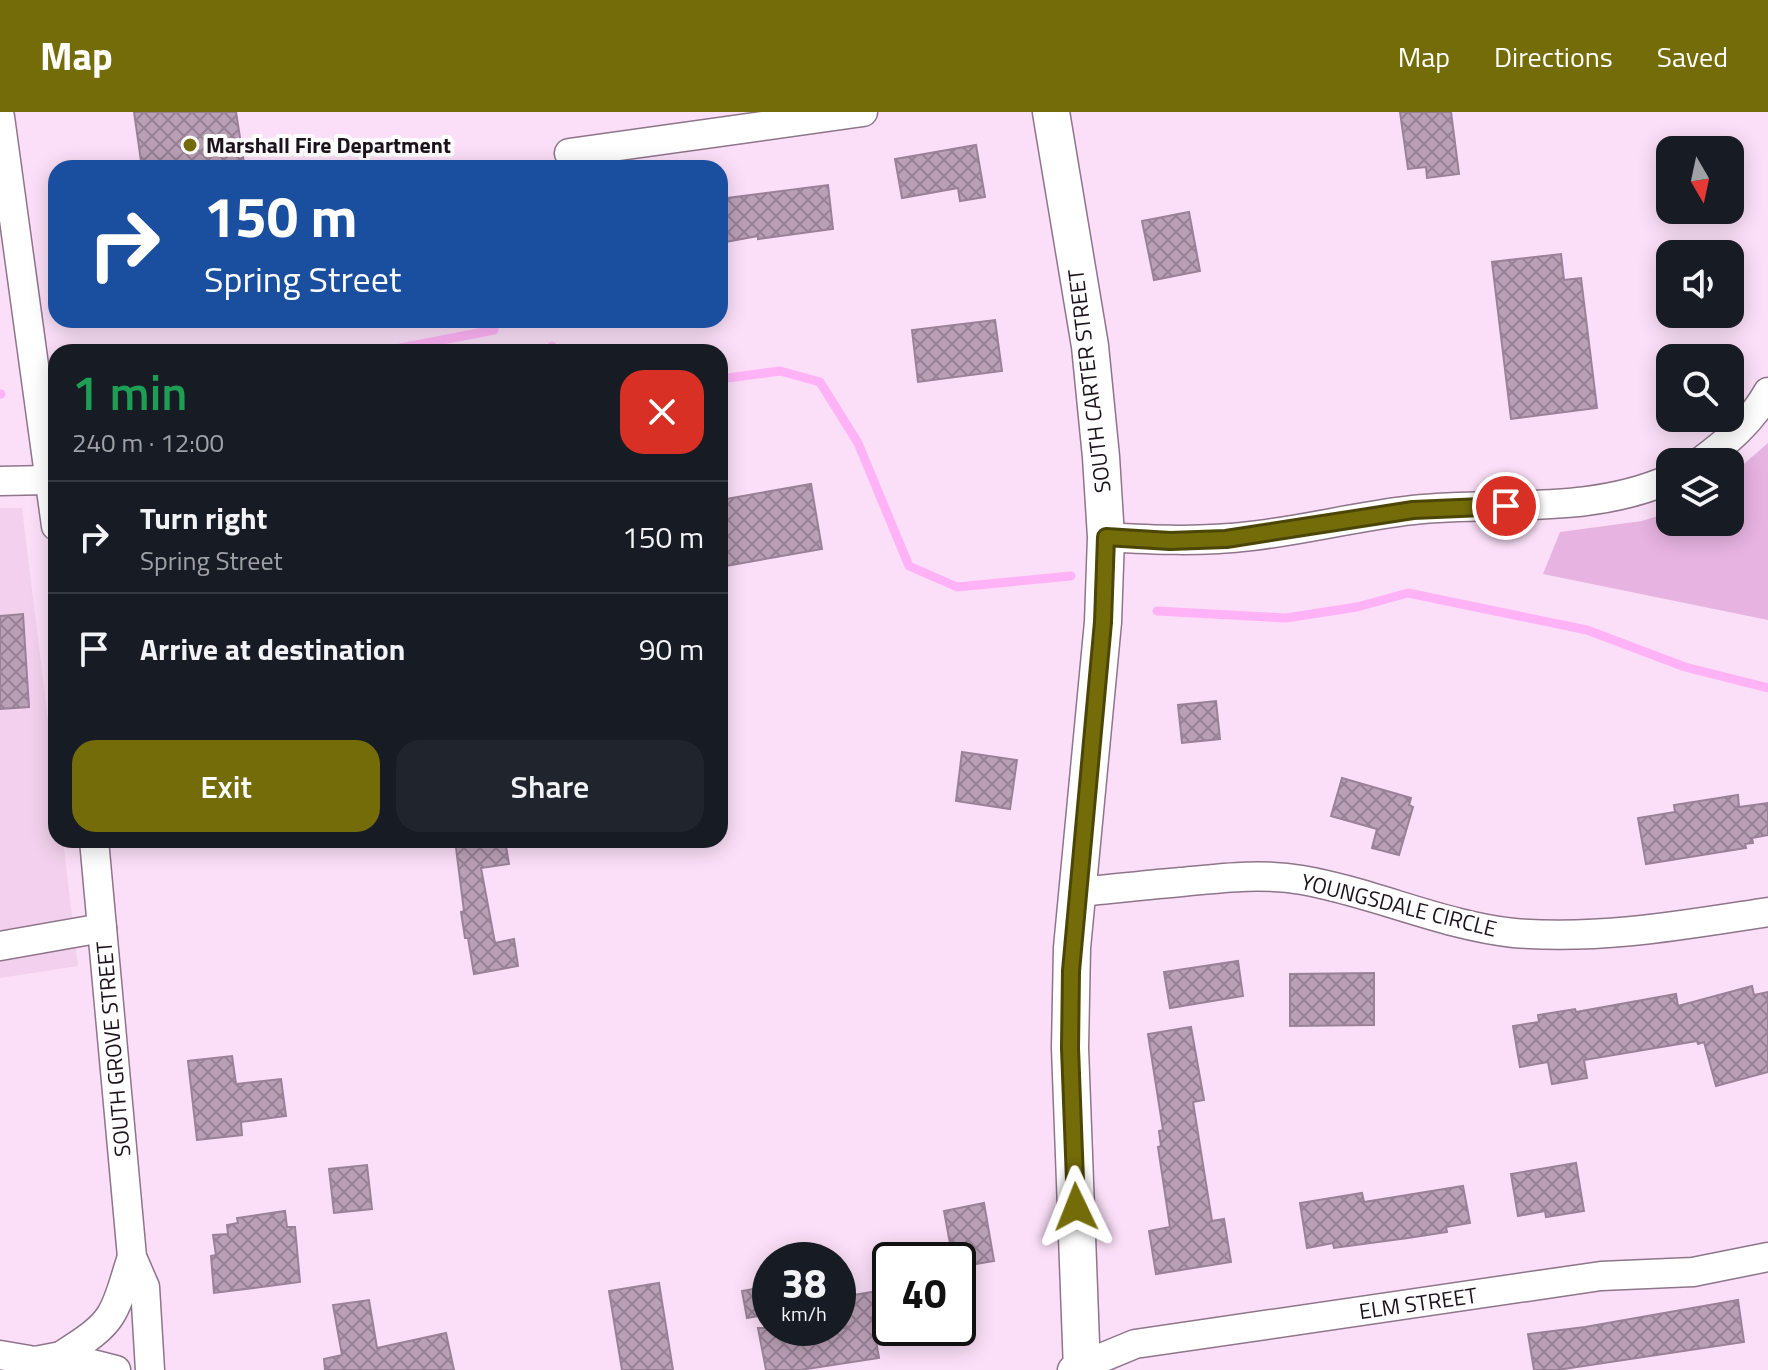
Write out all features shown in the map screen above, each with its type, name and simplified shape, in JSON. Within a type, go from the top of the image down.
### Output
[{"type":"street","points":[[569,153],[863,112]]},
{"type":"street","name":"SOUTH CARTER STREET","points":[[1051,112],[1090,346],[1106,537],[1103,622],[1072,948],[1070,1035],[1078,1369]]},
{"type":"street","points":[[0,117],[48,473]]},
{"type":"street","points":[[1718,448],[1738,432],[1768,392]]},
{"type":"street","points":[[0,481],[48,480]]},
{"type":"street","points":[[1106,537],[1170,541],[1226,539],[1413,510],[1561,505],[1634,492],[1656,484]]},
{"type":"street","name":"SOUTH GROVE STREET","points":[[95,848],[132,1257],[145,1287],[150,1370]]},
{"type":"street","name":"YOUNGSDALE CIRCLE","points":[[1078,892],[1244,875],[1276,877],[1334,887],[1479,927],[1546,935],[1643,931],[1768,912]]},
{"type":"street","points":[[0,946],[102,928]]},
{"type":"street","name":"SOUTH GROVE STREET","points":[[42,1362],[100,1328],[109,1318],[132,1257]]},
{"type":"street","name":"ELM STREET","points":[[1078,1369],[1135,1344],[1601,1276],[1693,1272],[1768,1257]]},
{"type":"street","points":[[0,1355],[116,1370]]},
{"type":"shaded area","points":[[1768,443],[1768,620],[1543,574],[1560,532],[1656,516],[1656,536],[1744,536],[1744,464]]},
{"type":"shaded area","points":[[0,508],[22,508],[48,720],[48,848],[64,848],[78,966],[0,978]]},
{"type":"building","name":"Marshall Fire Department","points":[[134,112],[236,112],[244,160],[141,160]]},
{"type":"building","points":[[1400,112],[1451,112],[1459,174],[1427,178],[1426,167],[1408,169]]},
{"type":"building","points":[[976,145],[985,197],[960,201],[958,188],[902,198],[895,159]]},
{"type":"building","points":[[828,185],[833,229],[728,242],[728,198]]},
{"type":"building","points":[[1189,212],[1200,271],[1154,280],[1142,221]]},
{"type":"building","points":[[1561,254],[1564,280],[1581,278],[1597,408],[1511,419],[1492,262]]},
{"type":"building","points":[[995,320],[1002,371],[918,382],[912,330]]},
{"type":"building","points":[[811,484],[822,549],[728,566],[728,499]]},
{"type":"building","points":[[23,614],[29,707],[0,709],[0,616]]},
{"type":"building","points":[[1216,701],[1220,739],[1182,743],[1178,705]]},
{"type":"building","points":[[962,752],[1017,760],[1010,809],[956,801]]},
{"type":"building","points":[[1342,778],[1411,798],[1409,805],[1413,807],[1399,855],[1372,848],[1377,829],[1331,816]]},
{"type":"building","points":[[1738,795],[1739,807],[1768,803],[1768,835],[1752,838],[1753,843],[1745,844],[1746,848],[1646,864],[1638,818],[1675,812],[1674,805]]},
{"type":"building","points":[[456,848],[506,848],[509,864],[481,868],[495,943],[514,939],[518,966],[474,974],[468,938],[465,938],[461,912],[464,911]]},
{"type":"building","points":[[1238,961],[1243,996],[1170,1008],[1164,972]]},
{"type":"building","points":[[1374,973],[1374,1025],[1290,1026],[1290,974]]},
{"type":"building","points":[[1752,986],[1754,995],[1768,992],[1768,1072],[1716,1086],[1704,1042],[1698,1044],[1697,1041],[1584,1060],[1587,1078],[1552,1084],[1548,1062],[1520,1067],[1513,1026],[1539,1022],[1538,1015],[1575,1009],[1576,1012],[1676,994],[1678,1006]]},
{"type":"building","points":[[1191,1027],[1204,1100],[1193,1102],[1212,1221],[1224,1219],[1231,1262],[1156,1274],[1149,1231],[1170,1227],[1158,1147],[1161,1146],[1159,1131],[1163,1130],[1148,1034]]},
{"type":"building","points":[[232,1056],[236,1084],[281,1079],[286,1116],[241,1122],[242,1135],[197,1140],[188,1061]]},
{"type":"building","points":[[1576,1163],[1584,1211],[1546,1217],[1545,1211],[1518,1216],[1511,1174]]},
{"type":"building","points":[[367,1165],[372,1209],[334,1213],[329,1169]]},
{"type":"building","points":[[1463,1186],[1470,1223],[1446,1227],[1447,1232],[1408,1238],[1334,1248],[1333,1243],[1307,1248],[1300,1203],[1362,1193],[1364,1202]]},
{"type":"building","points":[[984,1203],[994,1261],[976,1264],[976,1242],[950,1242],[944,1211]]},
{"type":"building","points":[[285,1211],[287,1227],[295,1227],[300,1282],[214,1293],[211,1256],[216,1255],[213,1235],[228,1234],[227,1225],[238,1223],[237,1218]]},
{"type":"building","points":[[659,1283],[673,1370],[622,1370],[609,1291]]},
{"type":"building","points":[[752,1289],[752,1317],[747,1318],[742,1291]]},
{"type":"building","points":[[872,1292],[872,1346],[877,1346],[879,1358],[800,1370],[766,1370],[761,1346],[856,1346],[856,1295]]},
{"type":"building","points":[[369,1300],[377,1348],[446,1333],[454,1370],[325,1370],[324,1359],[342,1355],[333,1305]]},
{"type":"building","points":[[1738,1300],[1744,1342],[1557,1370],[1534,1370],[1528,1334]]},
{"type":"waterway","points":[[421,344],[494,330]]},
{"type":"waterway","points":[[728,378],[780,371],[820,382],[858,443],[909,566],[957,587],[1071,576]]},
{"type":"waterway","points":[[1157,611],[1286,618],[1357,607],[1408,593],[1587,630],[1685,667],[1768,688]]},
{"type":"place","name":"Marshall Fire Department","points":[[190,145]]},
{"type":"route","points":[[1076,1207],[1070,1048],[1072,948],[1103,622],[1106,537],[1170,541],[1226,539],[1413,510],[1506,506]]}]
